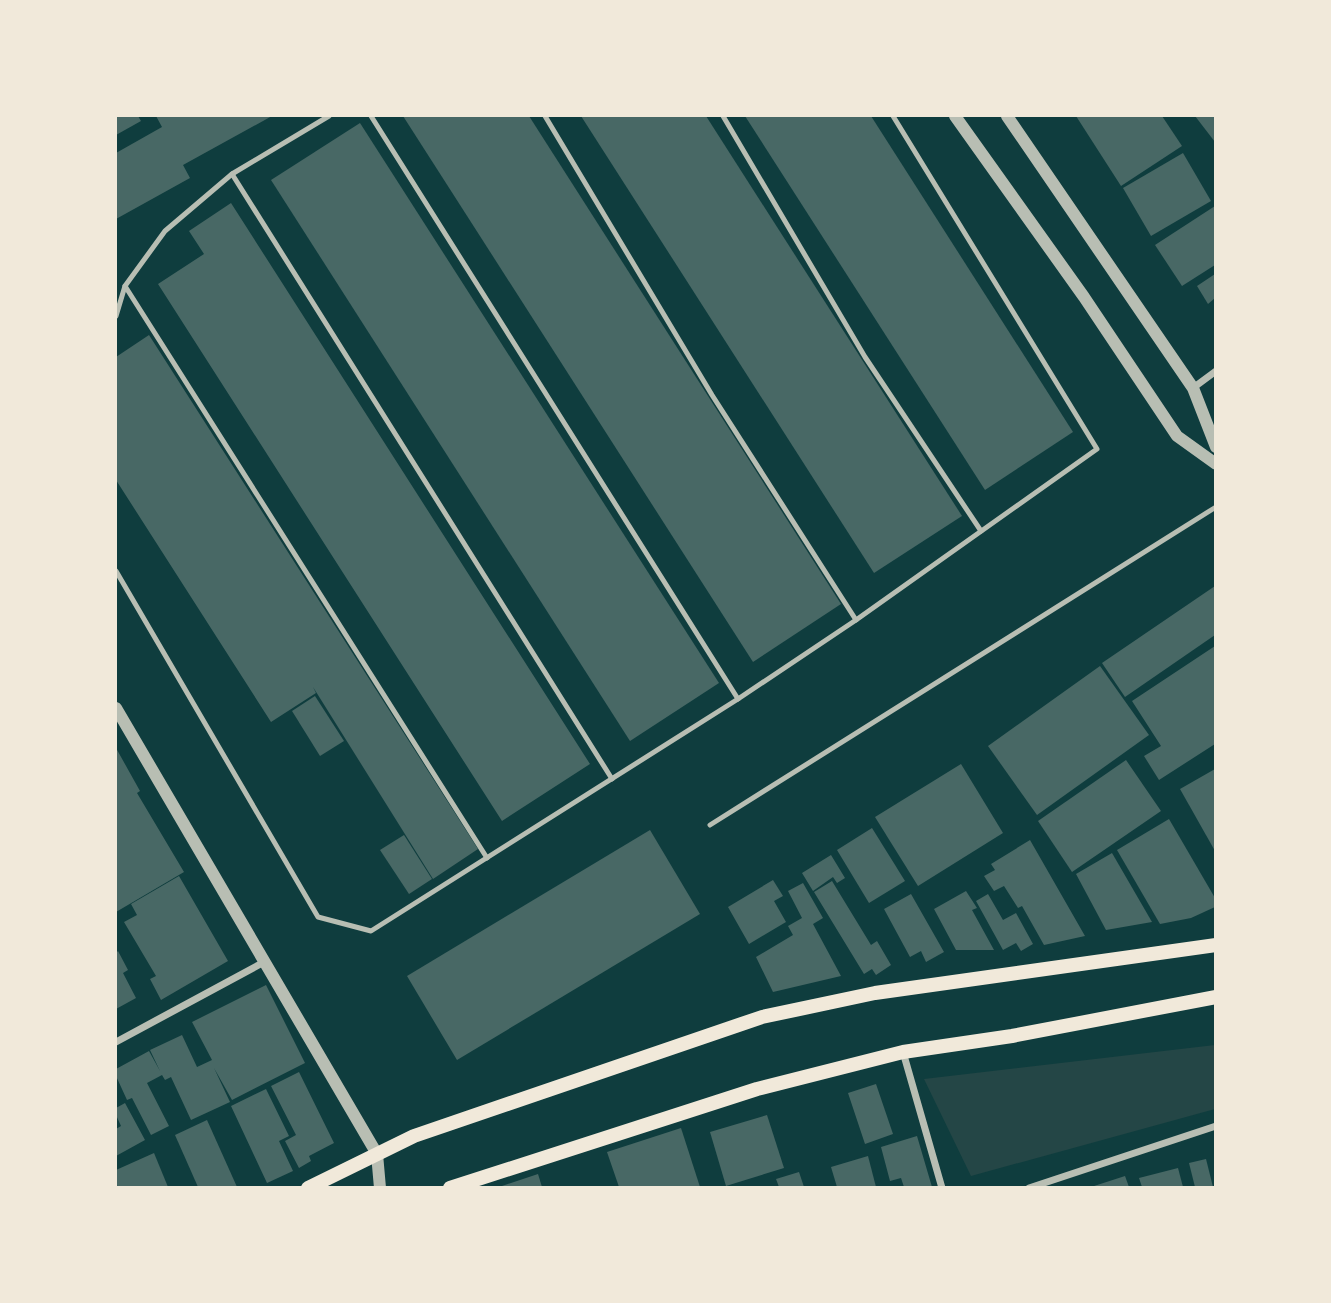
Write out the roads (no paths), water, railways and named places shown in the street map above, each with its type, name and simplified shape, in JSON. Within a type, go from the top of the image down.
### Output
[{"type":"main road","points":[[308,1188],[414,1136],[762,1017],[875,993],[1216,945]]},
{"type":"main road","points":[[450,1188],[757,1088],[903,1052],[1012,1036],[1216,997]]},
{"type":"street","points":[[955,116],[1084,297],[1177,436],[1216,464]]},
{"type":"street","points":[[1007,116],[1193,388],[1216,447]]},
{"type":"street","points":[[1193,388],[1216,371]]},
{"type":"street","points":[[116,708],[377,1154],[380,1188]]},
{"type":"street","points":[[116,1042],[266,961]]},
{"type":"street","points":[[903,1052],[942,1188]]},
{"type":"street","points":[[1029,1188],[1216,1126]]},
{"type":"lane","points":[[116,316],[125,286],[165,230],[232,174],[328,116]]},
{"type":"lane","points":[[371,116],[738,699]]},
{"type":"lane","points":[[545,116],[712,395],[856,620]]},
{"type":"lane","points":[[723,116],[865,357],[981,531]]},
{"type":"lane","points":[[116,571],[318,917],[372,931],[738,699],[856,620],[1097,449],[893,116]]},
{"type":"lane","points":[[232,174],[612,779]]},
{"type":"lane","points":[[125,286],[487,858]]},
{"type":"lane","points":[[710,825],[1216,507]]}]
